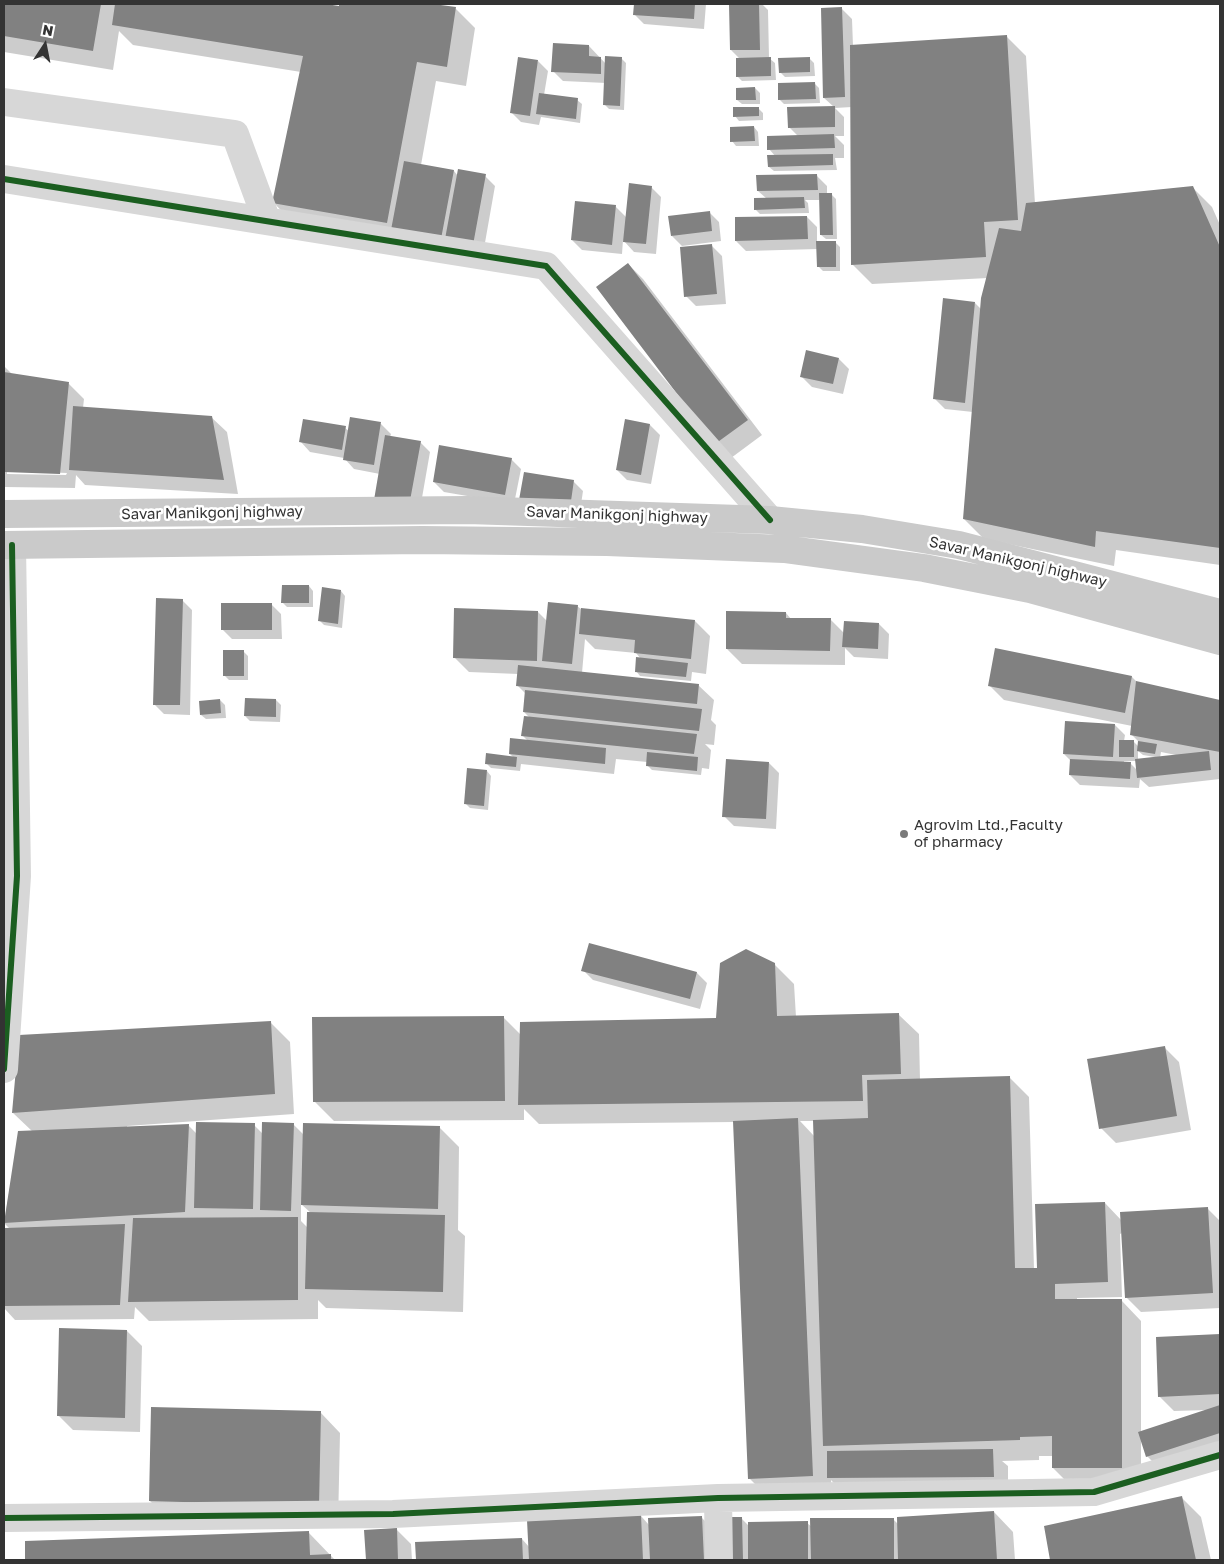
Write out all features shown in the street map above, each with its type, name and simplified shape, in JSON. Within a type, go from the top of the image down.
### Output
[{"type":"main road","name":"Savar Manikgonj highway","points":[[4,514],[468,510],[770,520],[862,529],[959,545],[1220,613]]},
{"type":"main road","points":[[8,545],[422,540],[608,542],[784,549],[924,568],[1030,590],[1220,641]]},
{"type":"street","points":[[4,102],[235,134],[268,221]]},
{"type":"street","points":[[4,179],[546,266],[770,520]]},
{"type":"street","points":[[4,1069],[17,876],[8,545]]},
{"type":"street","points":[[4,1518],[394,1514],[718,1498],[1094,1492],[1220,1455]]},
{"type":"street","points":[[718,1498],[719,1560]]},
{"type":"building","points":[[4,4],[101,4],[93,51],[4,36]]},
{"type":"building","points":[[115,4],[326,4],[339,6],[339,4],[433,4],[456,7],[447,67],[417,62],[387,223],[272,203],[303,56],[112,25]]},
{"type":"building","points":[[634,4],[695,4],[694,19],[633,15]]},
{"type":"building","points":[[729,4],[759,4],[760,50],[730,50]]},
{"type":"building","points":[[842,7],[845,97],[823,98],[821,8]]},
{"type":"building","points":[[1007,35],[1018,220],[984,222],[986,257],[851,265],[850,45]]},
{"type":"building","points":[[553,43],[589,45],[589,56],[601,57],[601,74],[551,72]]},
{"type":"building","points":[[605,56],[622,57],[620,106],[603,105]]},
{"type":"building","points":[[518,57],[538,60],[530,116],[510,113]]},
{"type":"building","points":[[771,57],[771,76],[736,77],[736,58]]},
{"type":"building","points":[[810,57],[810,72],[779,73],[778,58]]},
{"type":"building","points":[[815,82],[816,99],[778,100],[778,83]]},
{"type":"building","points":[[755,87],[756,100],[736,100],[736,88]]},
{"type":"building","points":[[539,93],[578,98],[576,119],[536,114]]},
{"type":"building","points":[[835,106],[835,127],[788,128],[787,107]]},
{"type":"building","points":[[733,107],[759,107],[759,116],[733,117]]},
{"type":"building","points":[[754,126],[755,141],[730,142],[730,127]]},
{"type":"building","points":[[834,134],[835,148],[767,150],[767,136]]},
{"type":"building","points":[[833,154],[833,165],[768,167],[767,155]]},
{"type":"building","points":[[404,161],[454,170],[441,239],[391,230]]},
{"type":"building","points":[[458,169],[486,174],[473,245],[445,239]]},
{"type":"building","points":[[817,174],[818,190],[757,191],[756,175]]},
{"type":"building","points":[[629,183],[652,186],[646,244],[623,242]]},
{"type":"building","points":[[1193,186],[1220,247],[1220,548],[1096,531],[1095,547],[963,519],[981,298],[999,228],[1021,231],[1026,203]]},
{"type":"building","points":[[819,193],[832,193],[833,235],[820,235]]},
{"type":"building","points":[[804,197],[805,208],[754,210],[754,198]]},
{"type":"building","points":[[575,201],[616,205],[612,245],[571,240]]},
{"type":"building","points":[[710,211],[712,231],[671,236],[668,216]]},
{"type":"building","points":[[807,216],[808,239],[735,241],[735,217]]},
{"type":"building","points":[[816,241],[836,241],[836,267],[817,267]]},
{"type":"building","points":[[712,244],[717,294],[684,297],[680,247]]},
{"type":"building","points":[[628,263],[748,420],[715,444],[596,287]]},
{"type":"building","points":[[943,298],[975,302],[965,403],[933,399]]},
{"type":"building","points":[[806,350],[839,358],[833,384],[800,377]]},
{"type":"building","points":[[4,372],[69,382],[60,474],[4,472]]},
{"type":"building","points":[[73,406],[212,416],[224,480],[69,470]]},
{"type":"building","points":[[350,417],[381,422],[374,465],[343,460]]},
{"type":"building","points":[[303,419],[346,426],[342,450],[299,442]]},
{"type":"building","points":[[625,419],[650,424],[641,475],[616,470]]},
{"type":"building","points":[[385,435],[421,441],[409,506],[374,500]]},
{"type":"building","points":[[439,445],[512,458],[505,495],[433,482]]},
{"type":"building","points":[[524,472],[574,480],[570,508],[519,500]]},
{"type":"building","points":[[282,585],[309,585],[309,603],[281,603]]},
{"type":"building","points":[[322,587],[341,590],[338,624],[318,621]]},
{"type":"building","points":[[156,598],[183,599],[180,705],[153,705]]},
{"type":"building","points":[[548,602],[578,605],[572,664],[542,661]]},
{"type":"building","points":[[221,603],[272,603],[272,630],[221,630]]},
{"type":"building","points":[[454,608],[538,611],[537,661],[453,658]]},
{"type":"building","points":[[581,608],[695,620],[691,659],[634,653],[635,640],[579,634]]},
{"type":"building","points":[[726,611],[786,612],[786,618],[831,618],[830,651],[726,649]]},
{"type":"building","points":[[844,621],[879,623],[878,649],[842,647]]},
{"type":"building","points":[[995,648],[1132,676],[1125,713],[988,686]]},
{"type":"building","points":[[223,650],[244,650],[244,676],[223,676]]},
{"type":"building","points":[[636,657],[688,663],[686,677],[635,672]]},
{"type":"building","points":[[518,665],[699,684],[697,704],[516,686]]},
{"type":"building","points":[[1136,681],[1220,700],[1220,752],[1130,735]]},
{"type":"building","points":[[525,690],[702,709],[699,731],[523,712]]},
{"type":"building","points":[[245,698],[276,699],[276,717],[244,716]]},
{"type":"building","points":[[220,699],[221,713],[200,715],[199,701]]},
{"type":"building","points":[[524,716],[697,734],[694,754],[521,736]]},
{"type":"building","points":[[1065,721],[1115,724],[1113,757],[1063,754]]},
{"type":"building","points":[[510,738],[606,748],[605,764],[509,754]]},
{"type":"building","points":[[1119,740],[1134,740],[1134,757],[1119,757]]},
{"type":"building","points":[[1138,741],[1157,744],[1155,754],[1137,751]]},
{"type":"building","points":[[1209,751],[1211,770],[1137,778],[1135,759]]},
{"type":"building","points":[[647,752],[698,757],[697,771],[646,766]]},
{"type":"building","points":[[486,753],[517,757],[516,767],[485,764]]},
{"type":"building","points":[[726,759],[769,762],[766,819],[722,817]]},
{"type":"building","points":[[1070,759],[1131,762],[1130,779],[1069,775]]},
{"type":"building","points":[[467,768],[487,770],[484,806],[464,804]]},
{"type":"building","points":[[589,943],[697,972],[690,999],[581,971]]},
{"type":"building","points":[[746,949],[775,963],[777,1016],[899,1013],[901,1074],[862,1075],[863,1101],[518,1105],[520,1022],[716,1018],[720,963]]},
{"type":"building","points":[[504,1016],[505,1101],[313,1102],[312,1017]]},
{"type":"building","points":[[271,1021],[275,1094],[12,1113],[19,1035]]},
{"type":"building","points":[[1165,1046],[1177,1116],[1099,1129],[1087,1059]]},
{"type":"building","points":[[1010,1076],[1015,1268],[1037,1268],[1035,1204],[1105,1202],[1108,1282],[1055,1284],[1055,1299],[1122,1299],[1122,1468],[1052,1468],[1052,1436],[1020,1437],[1020,1440],[823,1446],[813,1120],[868,1118],[867,1080]]},
{"type":"building","points":[[798,1118],[813,1476],[748,1479],[733,1121]]},
{"type":"building","points":[[196,1122],[255,1123],[253,1209],[194,1208]]},
{"type":"building","points":[[262,1122],[294,1123],[291,1211],[260,1210]]},
{"type":"building","points":[[303,1123],[440,1126],[438,1209],[301,1205]]},
{"type":"building","points":[[189,1124],[185,1212],[4,1223],[18,1131]]},
{"type":"building","points":[[1208,1207],[1213,1293],[1125,1298],[1120,1212]]},
{"type":"building","points":[[307,1212],[445,1215],[443,1292],[305,1289]]},
{"type":"building","points":[[298,1217],[298,1300],[128,1302],[133,1218]]},
{"type":"building","points":[[125,1224],[120,1305],[4,1306],[5,1228]]},
{"type":"building","points":[[59,1328],[127,1330],[125,1418],[57,1416]]},
{"type":"building","points":[[1220,1334],[1220,1394],[1158,1397],[1156,1337]]},
{"type":"building","points":[[1220,1405],[1220,1433],[1146,1457],[1138,1432]]},
{"type":"building","points":[[151,1407],[321,1411],[319,1506],[149,1501]]},
{"type":"building","points":[[993,1449],[994,1477],[827,1478],[827,1451]]},
{"type":"building","points":[[1182,1496],[1196,1560],[1050,1560],[1044,1526]]},
{"type":"building","points":[[994,1511],[997,1560],[898,1560],[897,1517]]},
{"type":"building","points":[[641,1515],[643,1560],[529,1560],[527,1520]]},
{"type":"building","points":[[702,1516],[704,1560],[650,1560],[648,1518]]},
{"type":"building","points":[[729,1517],[742,1517],[743,1560],[729,1560]]},
{"type":"building","points":[[810,1518],[894,1518],[894,1560],[811,1560]]},
{"type":"building","points":[[808,1521],[808,1560],[748,1560],[748,1522]]},
{"type":"building","points":[[397,1528],[398,1560],[366,1560],[364,1530]]},
{"type":"building","points":[[309,1531],[310,1555],[331,1554],[331,1560],[25,1560],[25,1541]]},
{"type":"building","points":[[522,1538],[523,1560],[416,1560],[415,1542]]},
{"type":"cycle path","points":[[4,179],[546,266],[770,520]]},
{"type":"cycle path","points":[[4,1069],[17,876],[12,545]]},
{"type":"cycle path","points":[[4,1518],[393,1514],[718,1498],[1094,1492],[1220,1455]]},
{"type":"place","name":"Agrovim Ltd.,Faculty of pharmacy","points":[[904,834]]}]
